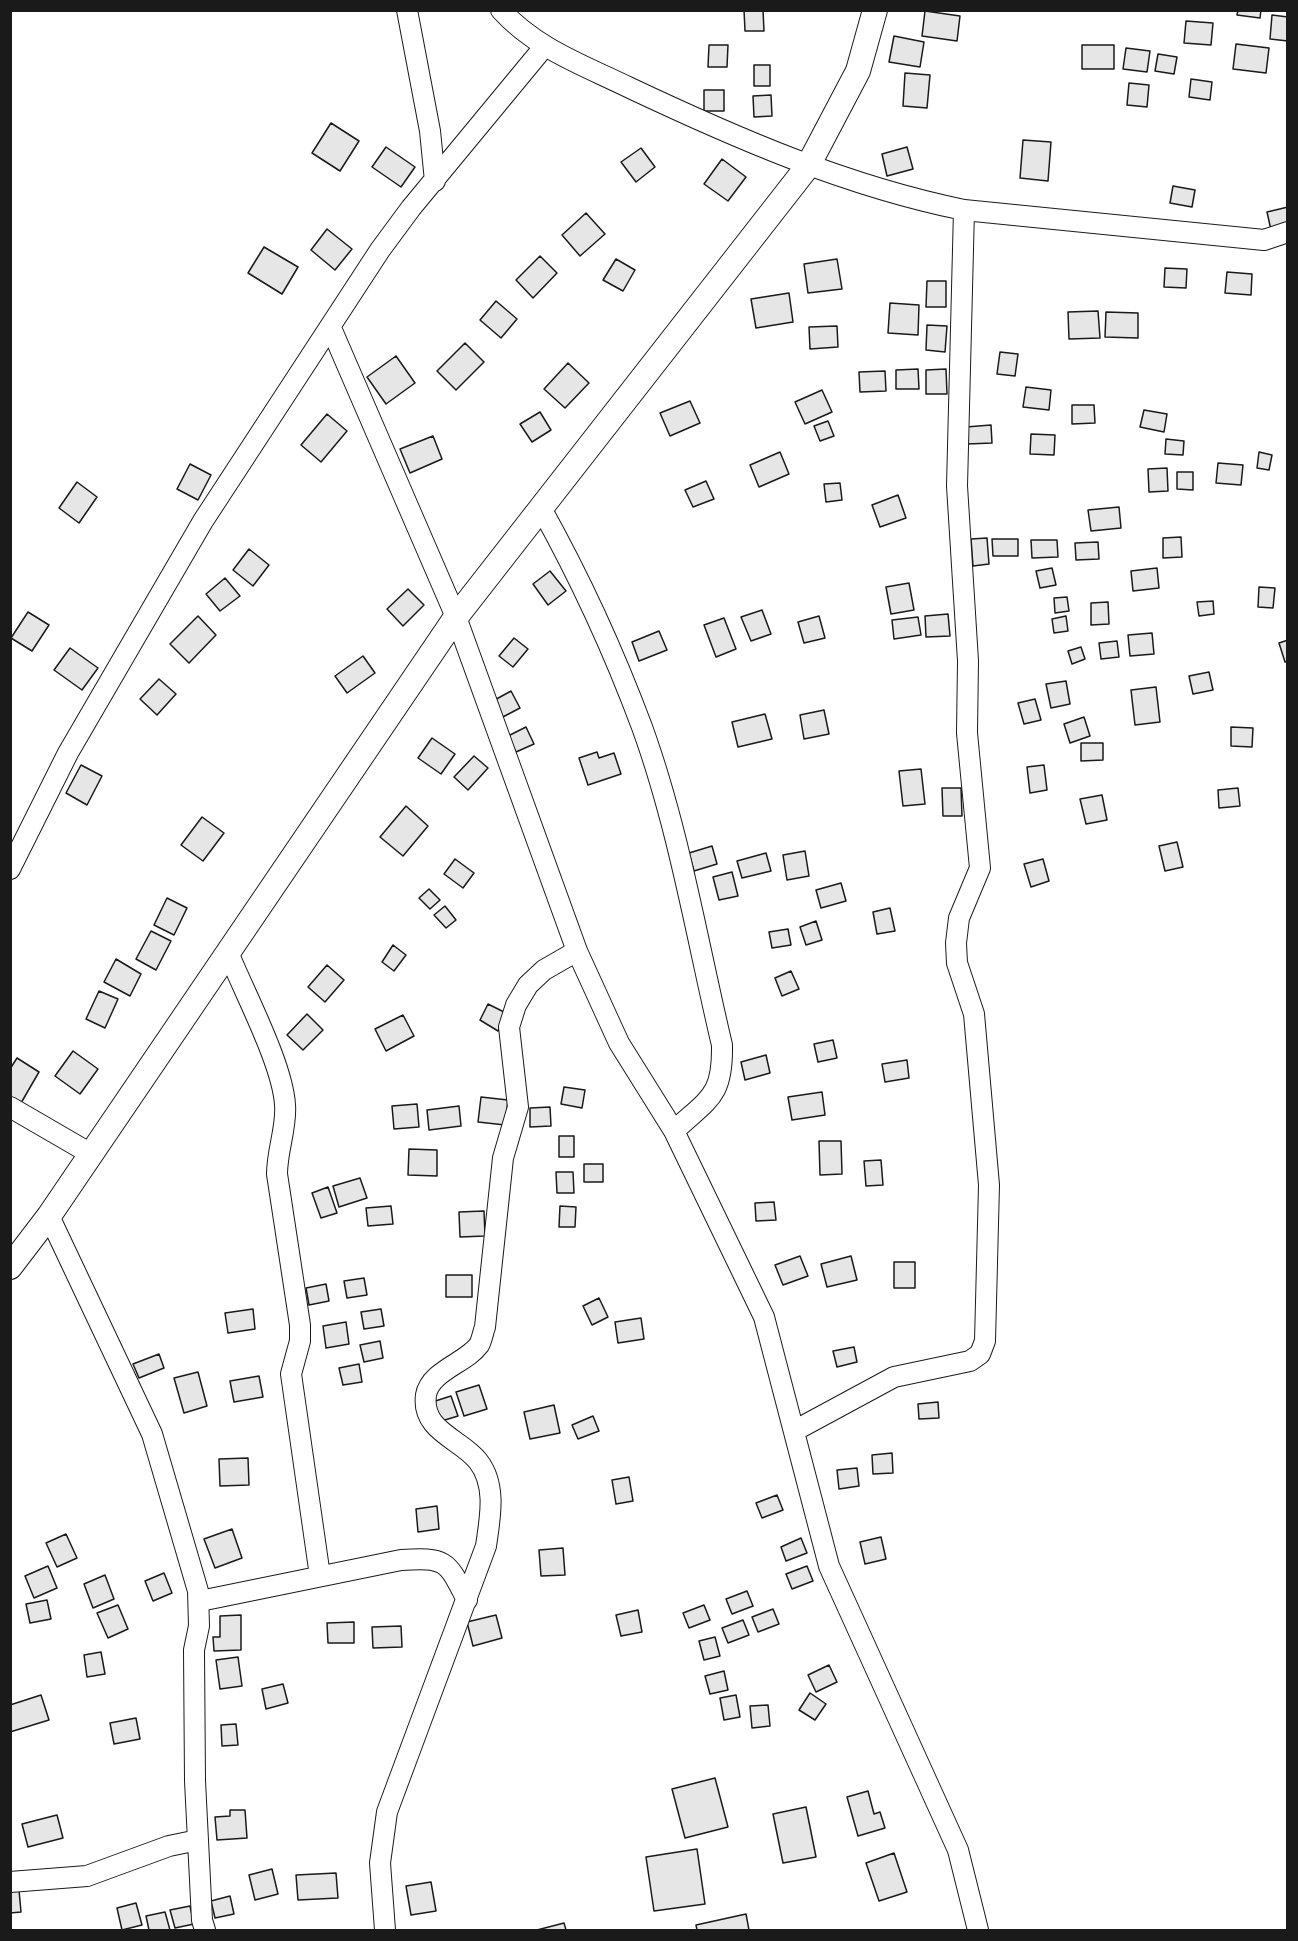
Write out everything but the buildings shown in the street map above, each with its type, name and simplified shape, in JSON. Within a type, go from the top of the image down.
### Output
[{"type":"street","points":[[407,10],[430,131],[435,181]]},
{"type":"street","points":[[501,10],[544,47],[674,108],[808,166],[929,203],[964,210],[1264,240],[1287,232]]},
{"type":"street","points":[[10,1267],[49,1216],[456,616],[808,166],[858,71],[875,10]]},
{"type":"street","points":[[10,869],[68,753],[203,521],[380,250],[544,47]]},
{"type":"street","points":[[794,1431],[894,1377],[970,1361],[980,1354],[985,1341],[989,1185],[974,1014],[957,963],[956,944],[959,918],[980,868],[967,733],[968,661],[957,486],[964,210]]},
{"type":"street","points":[[331,328],[456,616],[577,951],[619,1043],[674,1131],[764,1317],[829,1566],[958,1850],[978,1930]]},
{"type":"street","points":[[541,508],[567,555],[620,673],[642,729],[665,802],[722,1045],[723,1071],[717,1091],[674,1131]]},
{"type":"street","points":[[385,1930],[380,1863],[387,1812],[486,1546],[492,1507],[488,1482],[479,1462],[464,1447],[438,1431],[428,1412],[426,1395],[432,1382],[479,1344],[485,1327],[503,1158],[518,1107],[509,1027],[516,1005],[528,985],[544,970],[577,951]]},
{"type":"street","points":[[228,952],[282,1081],[285,1123],[278,1148],[277,1174],[300,1325],[300,1341],[291,1374],[320,1576]]},
{"type":"street","points":[[10,1107],[91,1154]]},
{"type":"street","points":[[49,1216],[152,1434],[200,1601],[199,1626],[194,1650],[198,1840],[202,1920],[205,1930]]},
{"type":"street","points":[[200,1601],[401,1560],[432,1558],[451,1569],[467,1600]]},
{"type":"street","points":[[10,1882],[87,1876],[169,1846],[198,1840]]}]
